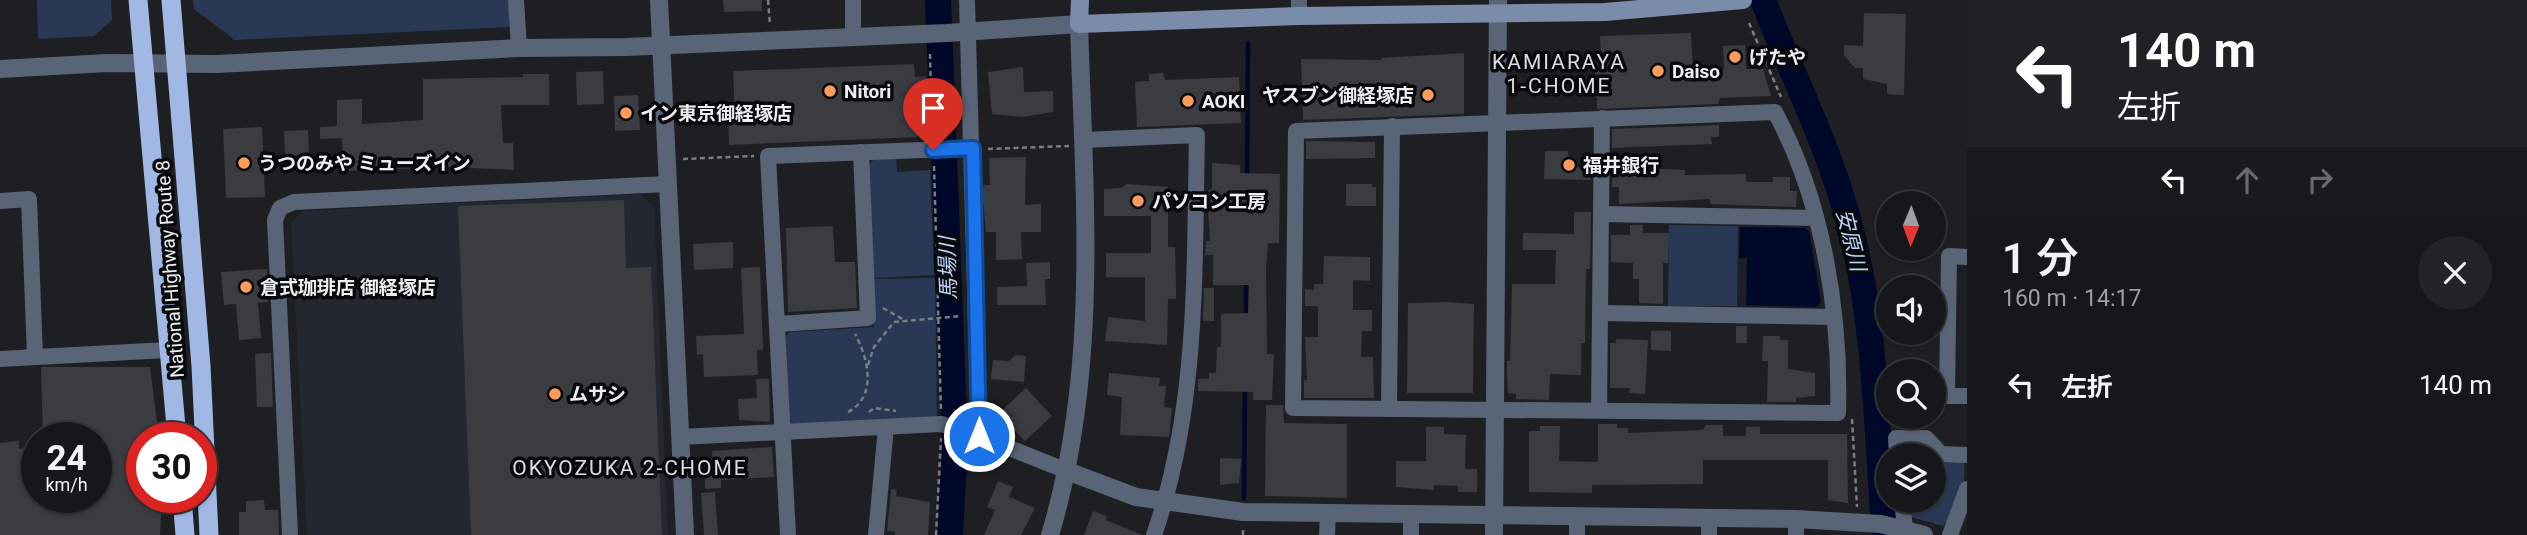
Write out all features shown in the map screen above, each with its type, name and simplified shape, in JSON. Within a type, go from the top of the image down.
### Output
[{"type":"highway","name":"National Highway Route 8","points":[[138,0],[175,422]]},
{"type":"highway","name":"National Highway Route 8","points":[[171,0],[201,366],[209,535]]},
{"type":"highway","points":[[183,513],[185,535]]},
{"type":"main road","points":[[1080,0],[1079,24],[1299,8],[1498,7],[1605,12],[1744,0]]},
{"type":"street","points":[[516,0],[519,48]]},
{"type":"street","points":[[659,0],[685,535]]},
{"type":"street","points":[[853,0],[853,37]]},
{"type":"street","points":[[967,0],[968,149],[979,436]]},
{"type":"street","points":[[1494,535],[1498,7]]},
{"type":"street","points":[[0,69],[176,64],[519,48],[661,46],[968,32],[1079,24],[1076,143],[1085,318],[1079,395],[1066,471],[1050,535]]},
{"type":"street","points":[[1775,112],[1798,165],[1826,263],[1833,317],[1838,412],[1293,408],[1297,131],[1602,118],[1775,112]]},
{"type":"street","points":[[1599,410],[1602,118]]},
{"type":"street","points":[[1389,409],[1392,126]]},
{"type":"street","points":[[1076,143],[1197,135],[1192,340],[1185,421],[1166,503],[1154,535]]},
{"type":"street","points":[[788,535],[779,324],[768,156],[968,149]]},
{"type":"street","points":[[779,324],[868,318],[861,152]]},
{"type":"street","points":[[290,535],[275,220],[279,208],[294,202],[667,184]]},
{"type":"street","points":[[0,201],[29,199],[35,357]]},
{"type":"street","points":[[1601,214],[1815,218]]},
{"type":"street","points":[[1967,257],[1949,256],[1947,396],[1967,396]]},
{"type":"street","points":[[1600,313],[1833,317]]},
{"type":"street","points":[[0,359],[167,350]]},
{"type":"street","points":[[680,437],[886,427],[950,427],[979,436],[1107,488],[1166,503],[1243,513],[1577,517],[1709,526],[1796,527],[1863,522],[1902,528],[1924,535]]},
{"type":"street","points":[[876,535],[886,427]]},
{"type":"street","points":[[1896,443],[1896,438],[1926,438],[1931,443]]},
{"type":"street","points":[[1946,454],[1967,455]]},
{"type":"street","points":[[1950,535],[1967,489]]},
{"type":"street","points":[[1902,513],[1902,528]]},
{"type":"street","points":[[1327,535],[1328,514]]},
{"type":"street","points":[[1411,515],[1411,535]]},
{"type":"street","points":[[1577,517],[1577,535]]},
{"type":"path","points":[[768,0],[771,41]]},
{"type":"path","points":[[930,54],[940,317],[950,427],[936,535]]},
{"type":"path","points":[[968,149],[1076,143]]},
{"type":"path","points":[[679,159],[768,156]]},
{"type":"path","points":[[867,301],[904,321]]},
{"type":"path","points":[[843,414],[860,402],[868,382],[868,365],[874,347],[894,322],[962,316]]},
{"type":"path","points":[[847,319],[868,365]]},
{"type":"path","points":[[1243,524],[1243,535]]},
{"type":"shaded area","points":[[37,0],[111,0],[112,20],[94,36],[38,39]]},
{"type":"shaded area","points":[[193,0],[509,0],[510,27],[235,40],[194,9]]},
{"type":"shaded area","points":[[896,156],[897,172],[930,170],[934,275],[873,278],[868,166],[875,158]]},
{"type":"shaded area","points":[[640,194],[654,207],[668,535],[307,535],[291,223],[302,211]]},
{"type":"shaded area","points":[[1669,225],[1738,226],[1737,306],[1668,306]]},
{"type":"shaded area","points":[[1740,227],[1805,228],[1809,231],[1821,302],[1816,307],[1746,305],[1747,258],[1739,258]]},
{"type":"shaded area","points":[[935,278],[937,418],[788,426],[785,337],[790,332],[874,327],[873,279]]},
{"type":"shaded area","points":[[1946,462],[1964,462],[1965,470],[1957,504],[1943,526],[1908,516],[1908,513],[1946,513]]},
{"type":"building","points":[[723,0],[762,0],[762,11],[724,12]]},
{"type":"building","points":[[1864,13],[1906,14],[1904,95],[1887,94],[1887,84],[1863,79],[1863,68],[1855,68],[1844,55],[1844,45],[1863,46]]},
{"type":"building","points":[[1691,33],[1693,70],[1724,70],[1723,46],[1745,45],[1746,69],[1763,69],[1771,96],[1720,98],[1718,104],[1597,109],[1595,57],[1601,56],[1600,36]]},
{"type":"building","points":[[1464,53],[1464,114],[1303,120],[1301,59],[1381,60]]},
{"type":"building","name":"Nitori","points":[[914,64],[915,77],[926,76],[927,105],[917,106],[918,137],[729,145],[728,116],[735,116],[733,71]]},
{"type":"building","points":[[1023,67],[1024,92],[1053,91],[1053,112],[1023,117],[992,114],[988,72]]},
{"type":"building","points":[[603,71],[604,104],[577,105],[576,72]]},
{"type":"building","points":[[1163,73],[1165,80],[1239,77],[1241,123],[1137,127],[1135,82],[1149,81],[1149,74]]},
{"type":"building","points":[[523,74],[549,74],[549,105],[501,105],[503,143],[513,143],[514,170],[451,167],[343,171],[342,138],[320,139],[320,127],[337,126],[337,100],[362,99],[362,124],[423,120],[423,79],[523,77]]},
{"type":"building","points":[[638,95],[640,130],[615,131],[614,96]]},
{"type":"building","points":[[1719,125],[1719,137],[1711,137],[1712,144],[1612,148],[1612,129]]},
{"type":"building","name":"うつのみや ミューズイン","points":[[262,127],[265,197],[226,198],[223,129]]},
{"type":"building","points":[[308,130],[309,155],[285,156],[284,131]]},
{"type":"building","points":[[1306,141],[1375,142],[1375,158],[1306,159]]},
{"type":"building","points":[[1545,151],[1568,151],[1569,167],[1591,167],[1591,180],[1544,179]]},
{"type":"building","points":[[1026,157],[1025,205],[1041,204],[1041,232],[1021,232],[1022,259],[996,260],[996,232],[986,232],[983,201],[983,185],[990,185],[989,158]]},
{"type":"building","points":[[1212,163],[1240,165],[1240,173],[1280,174],[1279,243],[1268,243],[1266,269],[1267,354],[1274,354],[1272,400],[1253,400],[1253,392],[1198,391],[1198,379],[1209,379],[1209,373],[1216,373],[1217,347],[1221,347],[1221,314],[1248,313],[1249,285],[1213,285],[1213,255],[1205,255],[1206,241],[1210,241],[1207,191],[1212,189]]},
{"type":"building","points":[[1612,167],[1685,170],[1685,175],[1746,174],[1746,182],[1773,182],[1773,177],[1790,177],[1790,191],[1797,191],[1796,207],[1710,204],[1710,199],[1619,204],[1619,187],[1612,187]]},
{"type":"building","points":[[1127,184],[1168,187],[1168,247],[1175,247],[1176,299],[1168,299],[1167,345],[1105,341],[1108,317],[1145,321],[1145,277],[1106,277],[1106,253],[1151,253],[1151,216],[1104,216],[1104,189],[1121,188]]},
{"type":"building","points":[[1346,184],[1372,184],[1372,187],[1376,187],[1376,206],[1346,206]]},
{"type":"building","points":[[624,200],[626,268],[651,267],[662,535],[471,535],[458,206]]},
{"type":"building","points":[[1574,212],[1591,212],[1590,269],[1586,269],[1585,343],[1581,343],[1581,375],[1550,374],[1549,400],[1516,399],[1516,394],[1508,393],[1507,374],[1507,361],[1510,361],[1512,284],[1555,284],[1556,250],[1523,250],[1523,233],[1574,234]]},
{"type":"building","points":[[1630,225],[1643,225],[1643,233],[1669,233],[1668,263],[1663,263],[1663,304],[1639,303],[1639,279],[1633,279],[1633,263],[1611,262],[1611,235],[1630,235]]},
{"type":"building","points":[[833,226],[835,262],[855,262],[857,308],[788,312],[786,228]]},
{"type":"building","points":[[733,242],[733,268],[694,270],[693,244]]},
{"type":"building","points":[[1324,256],[1370,257],[1370,281],[1353,280],[1353,310],[1372,310],[1372,331],[1362,331],[1361,357],[1373,357],[1374,398],[1304,398],[1304,380],[1307,380],[1305,337],[1318,337],[1318,306],[1305,306],[1305,289],[1314,290],[1314,284],[1323,284]]},
{"type":"building","points":[[1050,262],[1050,279],[1045,279],[1046,305],[997,305],[997,287],[1027,286],[1026,263]]},
{"type":"building","points":[[760,267],[763,350],[757,350],[758,375],[704,377],[703,354],[697,355],[696,336],[744,334],[741,268]]},
{"type":"building","name":"倉式珈琲店 御経塚店","points":[[267,269],[268,302],[258,303],[261,338],[239,340],[236,304],[224,305],[221,272]]},
{"type":"building","points":[[1204,288],[1214,288],[1214,321],[1203,321]]},
{"type":"building","points":[[1408,303],[1474,304],[1473,393],[1407,393]]},
{"type":"building","points":[[1736,326],[1747,326],[1747,343],[1736,343]]},
{"type":"building","points":[[1651,331],[1671,331],[1671,351],[1651,350]]},
{"type":"building","points":[[1763,336],[1780,336],[1780,340],[1788,340],[1788,369],[1815,373],[1815,396],[1796,398],[1796,402],[1767,402],[1768,361],[1762,361]]},
{"type":"building","points":[[1616,339],[1648,340],[1645,394],[1629,393],[1630,388],[1610,388],[1610,343],[1616,343]]},
{"type":"building","points":[[271,353],[273,407],[257,407],[255,354]]},
{"type":"building","points":[[1015,355],[1026,356],[1024,382],[991,379],[993,360],[1009,361]]},
{"type":"building","points":[[41,367],[150,367],[157,422],[126,422],[126,513],[161,513],[160,535],[0,535],[0,443],[19,441],[21,513],[112,513],[112,422],[43,422]]},
{"type":"building","points":[[1109,373],[1160,378],[1159,386],[1166,386],[1164,407],[1172,408],[1169,437],[1120,435],[1122,397],[1107,395]]},
{"type":"building","points":[[756,379],[769,379],[770,422],[739,420],[738,399],[757,398]]},
{"type":"building","points":[[1026,388],[1052,416],[1025,441],[998,414]]},
{"type":"building","points":[[1266,405],[1283,405],[1284,423],[1347,424],[1347,498],[1265,496]]},
{"type":"building","points":[[1598,424],[1617,424],[1617,428],[1628,428],[1628,433],[1703,430],[1706,425],[1723,425],[1723,436],[1746,436],[1746,427],[1760,427],[1760,434],[1847,434],[1848,503],[1828,500],[1828,460],[1703,460],[1703,484],[1592,485],[1592,493],[1529,492],[1529,431],[1540,431],[1540,426],[1560,426],[1559,461],[1598,462]]},
{"type":"building","points":[[1426,427],[1444,427],[1444,434],[1466,435],[1465,469],[1477,469],[1477,492],[1458,492],[1458,486],[1434,485],[1434,490],[1396,487],[1396,461],[1426,461]]},
{"type":"building","points":[[772,447],[774,477],[721,480],[721,488],[705,489],[705,474],[713,467],[712,451]]},
{"type":"building","points":[[1220,458],[1241,459],[1239,483],[1220,485]]},
{"type":"building","points":[[998,481],[1013,487],[1009,497],[1035,508],[1021,535],[984,535],[995,510],[987,507]]},
{"type":"building","points":[[891,489],[897,490],[896,496],[930,502],[928,535],[895,535],[895,532],[887,531]]},
{"type":"building","points":[[715,492],[718,535],[704,535],[701,493]]},
{"type":"building","points":[[264,500],[265,510],[278,510],[279,535],[239,535],[239,512],[246,512],[246,501]]},
{"type":"building","points":[[1093,511],[1107,516],[1106,520],[1142,535],[1084,535]]},
{"type":"waterway","name":"馬場川","points":[[938,0],[955,445],[950,535]]},
{"type":"waterway","name":"安原川","points":[[1763,0],[1823,144],[1852,234],[1871,346],[1885,535]]},
{"type":"waterway","points":[[1247,178],[1248,43]]},
{"type":"waterway","points":[[1246,281],[1246,318]]},
{"type":"waterway","points":[[1244,498],[1245,386]]},
{"type":"place","name":"げたや","points":[[1735,57]]},
{"type":"place","name":"Daiso","points":[[1658,71]]},
{"type":"place","name":"Nitori","points":[[830,91]]},
{"type":"place","name":"ヤスブン御経塚店","points":[[1428,95]]},
{"type":"place","name":"AOKI","points":[[1188,101]]},
{"type":"place","name":"イン東京御経塚店","points":[[626,113]]},
{"type":"place","name":"うつのみや ミューズイン","points":[[244,163]]},
{"type":"place","name":"福井銀行","points":[[1569,165]]},
{"type":"place","name":"パソコン工房","points":[[1138,201]]},
{"type":"place","name":"倉式珈琲店 御経塚店","points":[[246,287]]},
{"type":"place","name":"ムサシ","points":[[555,394]]},
{"type":"district","name":"KAMIARAYA 1-CHOME","points":[[1559,74]]},
{"type":"district","name":"OKYOZUKA 2-CHOME","points":[[630,468]]},
{"type":"route","points":[[933,150],[973,148],[980,375],[979,436]]}]
